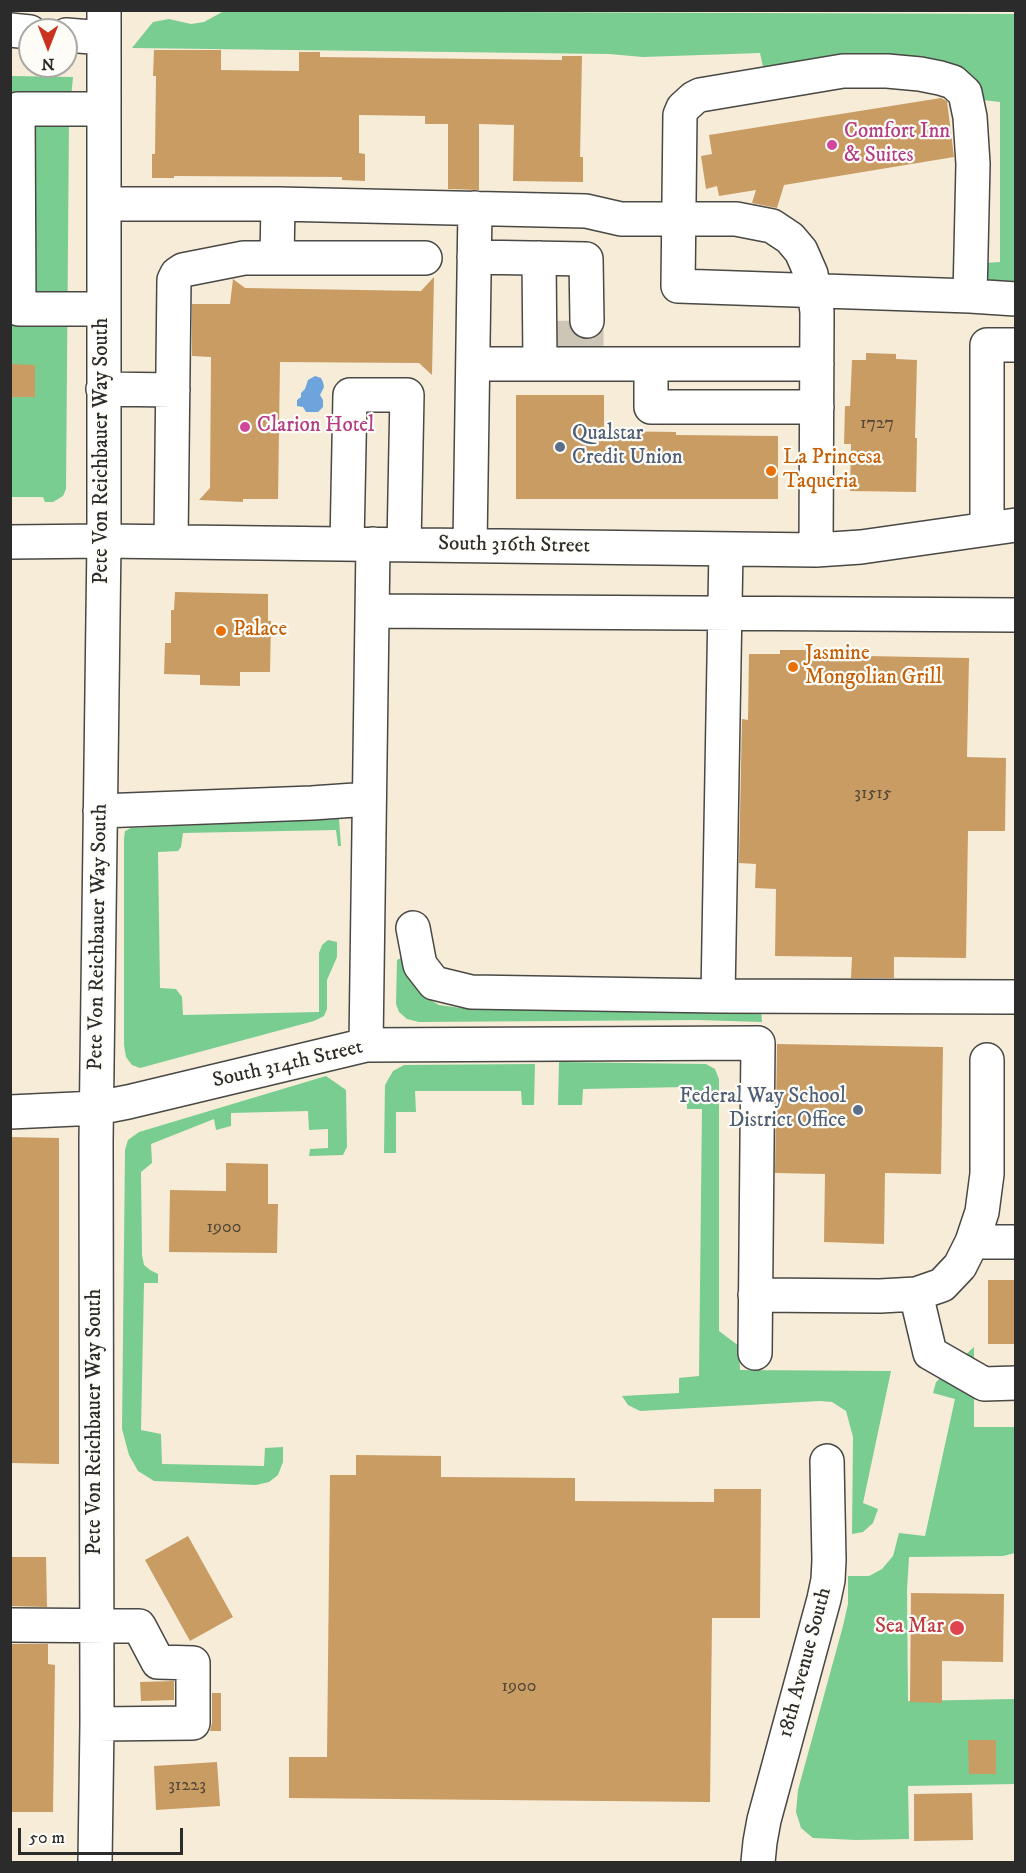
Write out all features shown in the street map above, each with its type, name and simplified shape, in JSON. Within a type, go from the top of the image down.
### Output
[{"type":"street","points":[[78,32],[104,24]]},
{"type":"street","name":"Pete Von Reichbauer Way South","points":[[95,1863],[97,1108],[104,541],[104,24]]},
{"type":"street","points":[[970,296],[973,164],[970,117],[965,93],[953,82],[940,78],[887,71],[843,71],[700,95],[683,108],[680,115],[678,286],[1016,299]]},
{"type":"street","points":[[104,109],[14,109],[19,309],[104,309]]},
{"type":"street","points":[[104,204],[278,204],[586,211],[621,219],[736,219],[772,226],[790,238],[801,251],[811,274],[818,312],[816,550]]},
{"type":"street","points":[[277,258],[278,204]]},
{"type":"street","points":[[470,546],[475,208]]},
{"type":"street","points":[[474,257],[565,259]]},
{"type":"street","points":[[171,542],[174,280],[177,274],[183,270],[244,258],[426,258]]},
{"type":"street","points":[[565,259],[570,347]]},
{"type":"street","points":[[565,259],[570,347]]},
{"type":"street","points":[[1001,526],[1001,483],[987,345],[1016,345]]},
{"type":"street","points":[[473,364],[570,347],[651,364],[817,364]]},
{"type":"street","points":[[651,364],[651,407],[817,407]]},
{"type":"street","points":[[103,389],[172,390]]},
{"type":"street","name":"South 316th Street","points":[[10,542],[104,541],[816,550],[861,547],[1001,526]]},
{"type":"street","points":[[366,1045],[375,544]]},
{"type":"street","points":[[718,996],[726,549]]},
{"type":"street","points":[[372,611],[1016,615]]},
{"type":"street","points":[[100,811],[369,799]]},
{"type":"street","points":[[412,928],[420,965],[434,983],[471,992],[1016,997]]},
{"type":"street","name":"South 314th Street","points":[[10,1112],[97,1108],[366,1045],[758,1043],[755,1295]]},
{"type":"street","points":[[755,1353],[755,1295],[916,1294],[942,1285],[960,1266],[972,1242],[982,1212],[1001,1105],[987,1060]]},
{"type":"street","points":[[972,1242],[1016,1242]]},
{"type":"street","points":[[916,1294],[930,1353],[984,1384],[1016,1383]]},
{"type":"street","name":"18th Avenue South","points":[[758,1863],[764,1820],[828,1580],[827,1461]]},
{"type":"street","points":[[10,1625],[140,1626],[158,1662],[193,1663],[193,1723],[97,1724]]},
{"type":"green space","points":[[224,11],[1015,14],[1015,287],[990,285],[985,270],[985,263],[1000,262],[1000,102],[983,100],[951,70],[837,54],[764,71],[760,53],[643,57],[609,54],[132,48],[153,22],[169,19],[191,24],[204,22]]},
{"type":"green space","points":[[11,76],[73,78],[69,120],[66,489],[63,496],[53,502],[45,502],[43,497],[11,497]]},
{"type":"green space","points":[[339,819],[341,846],[338,846],[336,830],[183,833],[181,847],[178,851],[158,852],[160,988],[176,989],[182,997],[183,1015],[319,1012],[319,953],[322,945],[328,940],[337,942],[337,957],[327,980],[327,1009],[324,1016],[314,1021],[140,1068],[132,1065],[126,1057],[124,1045],[125,831],[131,828]]},
{"type":"green space","points":[[401,958],[413,983],[425,997],[439,1005],[461,1008],[761,1008],[762,1022],[698,1020],[419,1022],[407,1019],[399,1012],[396,1004],[397,960]]},
{"type":"green space","points":[[559,1062],[706,1064],[715,1069],[719,1079],[719,1331],[739,1346],[740,1370],[891,1371],[863,1503],[878,1509],[873,1523],[863,1532],[852,1534],[853,1437],[846,1411],[832,1402],[640,1411],[628,1405],[622,1396],[679,1393],[679,1378],[699,1376],[702,1109],[687,1109],[686,1087],[583,1089],[582,1105],[558,1105]]},
{"type":"green space","points":[[535,1064],[534,1105],[522,1105],[521,1091],[415,1091],[416,1112],[396,1112],[396,1153],[384,1153],[385,1085],[393,1071],[404,1065]]},
{"type":"green space","points":[[326,1076],[346,1090],[347,1147],[343,1155],[309,1156],[310,1149],[328,1148],[328,1129],[309,1130],[308,1111],[231,1113],[231,1126],[216,1130],[214,1119],[151,1144],[152,1163],[141,1172],[142,1255],[144,1265],[158,1274],[158,1283],[144,1283],[141,1430],[161,1434],[162,1464],[264,1466],[265,1448],[283,1447],[283,1462],[278,1475],[269,1482],[256,1485],[154,1481],[138,1471],[129,1455],[122,1429],[125,1150],[128,1140],[139,1132]]},
{"type":"green space","points":[[974,1347],[974,1427],[1015,1427],[1015,1553],[1003,1556],[909,1557],[908,1701],[1015,1699],[1015,1784],[908,1786],[909,1839],[813,1838],[801,1828],[796,1812],[798,1790],[843,1626],[848,1604],[848,1576],[869,1576],[882,1569],[893,1556],[899,1533],[925,1536],[955,1399],[933,1393],[936,1382]]},
{"type":"water","points":[[315,376],[321,378],[323,382],[324,387],[320,395],[323,407],[318,412],[306,412],[303,407],[297,406],[297,400],[301,397],[308,380]]},
{"type":"building","points":[[154,50],[221,50],[221,70],[299,71],[299,52],[320,52],[320,57],[562,60],[562,56],[582,56],[580,157],[583,157],[583,182],[513,181],[514,125],[479,124],[479,190],[448,189],[448,124],[425,124],[425,116],[359,115],[359,153],[365,154],[365,181],[342,180],[342,177],[174,176],[174,178],[152,178],[152,154],[155,154]]},
{"type":"building","name":"Comfort Inn & Suites","points":[[941,98],[947,101],[954,157],[784,185],[777,208],[752,203],[756,190],[719,196],[717,186],[706,189],[701,156],[712,154],[709,135]]},
{"type":"building","name":"Clarion Hotel","points":[[434,277],[432,375],[419,363],[280,362],[278,499],[243,499],[243,502],[199,500],[210,488],[211,357],[192,356],[192,304],[230,304],[233,279],[245,288],[421,291]]},
{"type":"building","points":[[558,321],[568,321],[571,331],[578,338],[587,340],[596,337],[596,345],[559,345]]},
{"type":"building","points":[[866,353],[896,354],[896,359],[917,360],[916,492],[850,491],[851,444],[844,444],[845,406],[850,406],[852,360],[866,360]]},
{"type":"building","points":[[10,364],[35,365],[35,397],[10,397]]},
{"type":"building","points":[[516,395],[604,395],[604,431],[676,432],[676,435],[778,436],[778,499],[516,499]]},
{"type":"building","name":"Palace","points":[[175,592],[268,594],[268,621],[271,621],[270,672],[240,672],[240,686],[200,685],[200,675],[164,674],[165,643],[171,643],[171,610],[174,610]]},
{"type":"building","points":[[780,650],[815,650],[815,655],[969,658],[967,757],[1006,758],[1005,831],[968,831],[966,958],[894,957],[894,978],[851,978],[852,957],[775,956],[776,889],[755,888],[756,864],[739,863],[742,719],[748,720],[749,654],[780,654]]},
{"type":"building","name":"Federal Way School District Office","points":[[777,1044],[943,1047],[941,1174],[885,1173],[884,1244],[824,1242],[825,1174],[775,1173]]},
{"type":"building","points":[[10,1137],[59,1138],[59,1464],[10,1463]]},
{"type":"building","points":[[226,1163],[268,1164],[268,1204],[278,1204],[277,1253],[169,1252],[170,1190],[226,1191]]},
{"type":"building","points":[[988,1280],[1016,1280],[1016,1344],[988,1344]]},
{"type":"building","points":[[356,1455],[441,1456],[441,1477],[575,1478],[575,1501],[714,1502],[714,1489],[761,1489],[760,1618],[712,1618],[710,1802],[289,1798],[289,1757],[327,1757],[330,1475],[356,1475]]},
{"type":"building","points":[[188,1536],[233,1617],[190,1641],[145,1560]]},
{"type":"building","points":[[10,1557],[46,1557],[47,1607],[10,1606]]},
{"type":"building","name":"Sea Mar","points":[[911,1593],[1004,1594],[1003,1662],[942,1661],[942,1703],[910,1702]]},
{"type":"building","points":[[10,1644],[48,1644],[48,1664],[55,1665],[53,1812],[10,1812]]},
{"type":"building","points":[[174,1681],[174,1700],[141,1701],[140,1682]]},
{"type":"building","points":[[212,1693],[221,1693],[221,1731],[210,1731]]},
{"type":"building","points":[[968,1740],[996,1740],[996,1774],[969,1774]]},
{"type":"building","points":[[217,1762],[220,1806],[156,1810],[154,1766]]},
{"type":"building","points":[[972,1793],[973,1840],[914,1841],[914,1794]]},
{"type":"tunnel","points":[[556,321],[557,350]]},
{"type":"tunnel","points":[[587,321],[587,351]]},
{"type":"place","name":"Comfort Inn & Suites","points":[[832,145]]},
{"type":"place","name":"Clarion Hotel","points":[[245,427]]},
{"type":"place","name":"Qualstar Credit Union","points":[[560,447]]},
{"type":"place","name":"La Princesa Taqueria","points":[[771,471]]},
{"type":"place","name":"Palace","points":[[221,631]]},
{"type":"place","name":"Jasmine Mongolian Grill","points":[[793,667]]},
{"type":"place","name":"Federal Way School District Office","points":[[858,1110]]},
{"type":"place","name":"Sea Mar","points":[[957,1628]]}]
